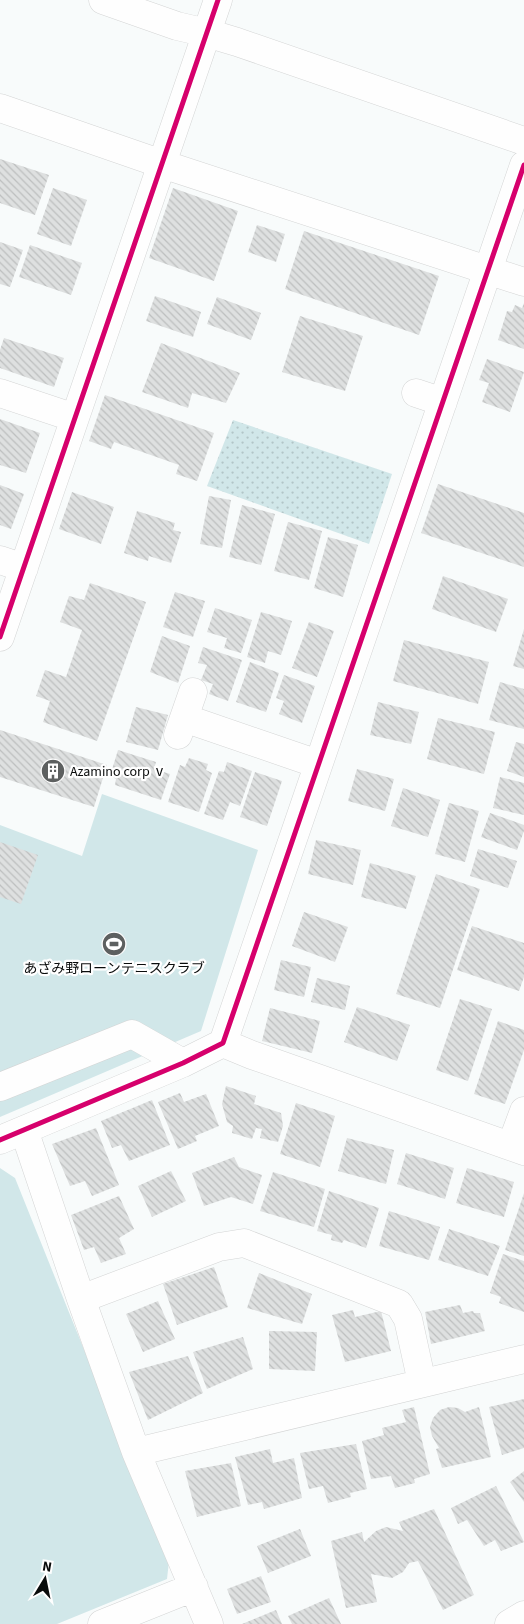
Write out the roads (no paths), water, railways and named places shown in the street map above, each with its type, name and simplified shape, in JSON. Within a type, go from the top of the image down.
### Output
[{"type":"street","points":[[103,0],[177,26],[207,33],[524,141]]},
{"type":"street","points":[[0,637],[12,564],[75,418],[218,0]]},
{"type":"street","points":[[0,108],[162,164],[524,282]]},
{"type":"street","points":[[209,1624],[136,1452],[81,1299],[12,1135],[183,1063],[223,1043],[524,166]]},
{"type":"street","points":[[416,392],[443,402]]},
{"type":"street","points":[[0,393],[75,418]]},
{"type":"street","points":[[193,692],[181,727],[318,764]]},
{"type":"street","points":[[0,1087],[132,1034],[183,1063]]},
{"type":"street","points":[[223,1043],[518,1149],[524,1111]]},
{"type":"street","points":[[81,1299],[219,1248],[244,1243],[399,1304],[408,1319],[422,1384]]},
{"type":"street","points":[[136,1452],[524,1359]]},
{"type":"street","points":[[102,1624],[194,1587]]},
{"type":"street","points":[[509,1624],[524,1616]]},
{"type":"place","name":"Azamino corp ⅴ","points":[[53,771]]},
{"type":"place","name":"あざみ野ローンテニスクラブ","points":[[114,944]]}]
